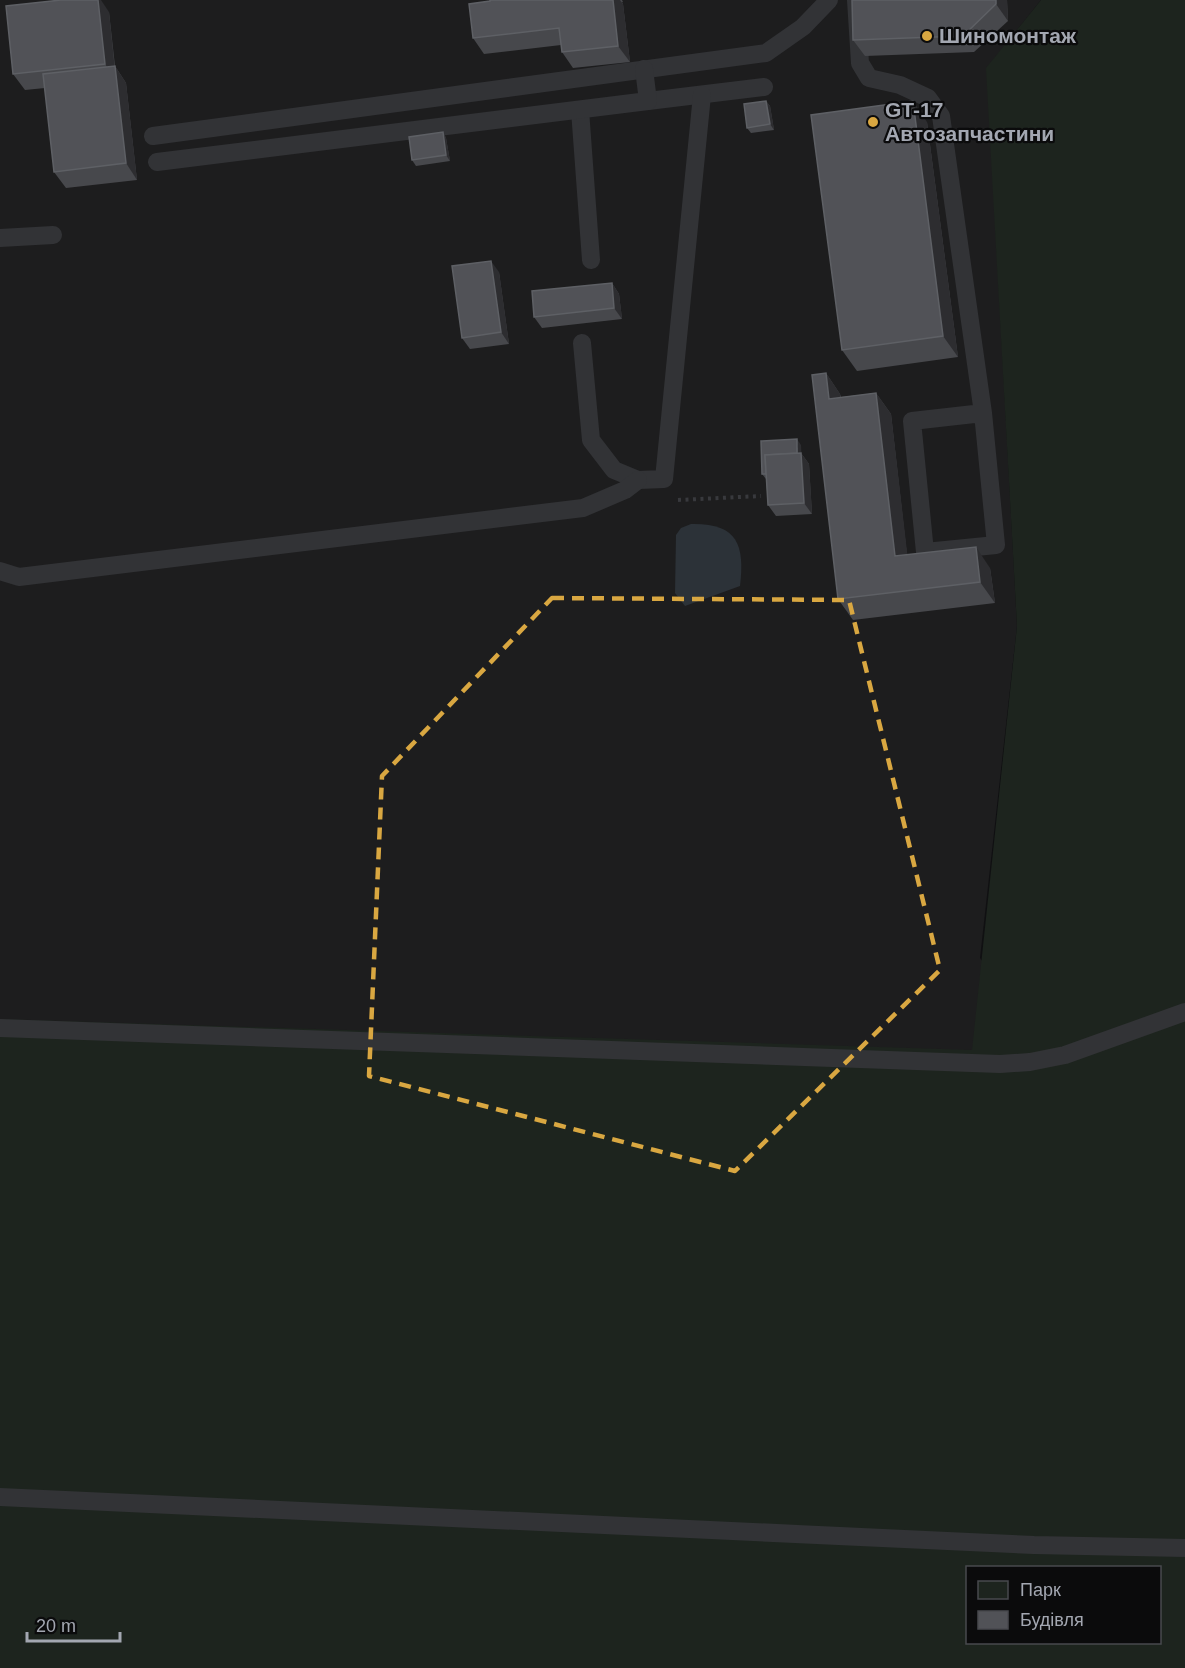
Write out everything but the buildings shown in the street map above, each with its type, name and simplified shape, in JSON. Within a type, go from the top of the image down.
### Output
[{"type":"lane","points":[[153,136],[766,53],[803,27],[829,0]]},
{"type":"lane","points":[[856,0],[860,63],[869,78],[900,85],[928,98],[940,116],[983,413],[996,545],[925,552],[912,421],[983,413]]},
{"type":"lane","points":[[644,69],[648,101]]},
{"type":"lane","points":[[157,162],[764,87]]},
{"type":"lane","points":[[582,343],[591,440],[614,470],[638,480],[664,479],[702,95]]},
{"type":"lane","points":[[580,110],[591,260]]},
{"type":"lane","points":[[0,238],[53,235]]},
{"type":"lane","points":[[0,571],[19,577],[583,508],[625,490],[638,480]]},
{"type":"lane","points":[[0,1028],[1000,1064],[1030,1062],[1065,1055],[1185,1012]]},
{"type":"lane","points":[[0,1497],[1023,1545],[1185,1548]]},
{"type":"path","points":[[664,479],[676,500],[761,496]]},
{"type":"highlighted area","points":[[552,598],[849,600],[940,970],[735,1171],[369,1076],[382,776]]},
{"type":"shaded area","points":[[0,0],[1041,0],[987,68],[1017,626],[980,958],[1048,1050],[1185,1668],[0,1668]]},
{"type":"shaded area","points":[[691,524],[719,527],[735,539],[741,558],[740,586],[685,606],[675,593],[676,535],[681,528]]},
{"type":"green space","points":[[1041,0],[1185,0],[1185,1668],[0,1668],[0,1019],[972,1050],[1017,626],[986,68]]},
{"type":"place","name":"Шиномонтаж","points":[[927,36]]},
{"type":"place","name":"GT-17 Автозапчастини","points":[[873,122]]}]
